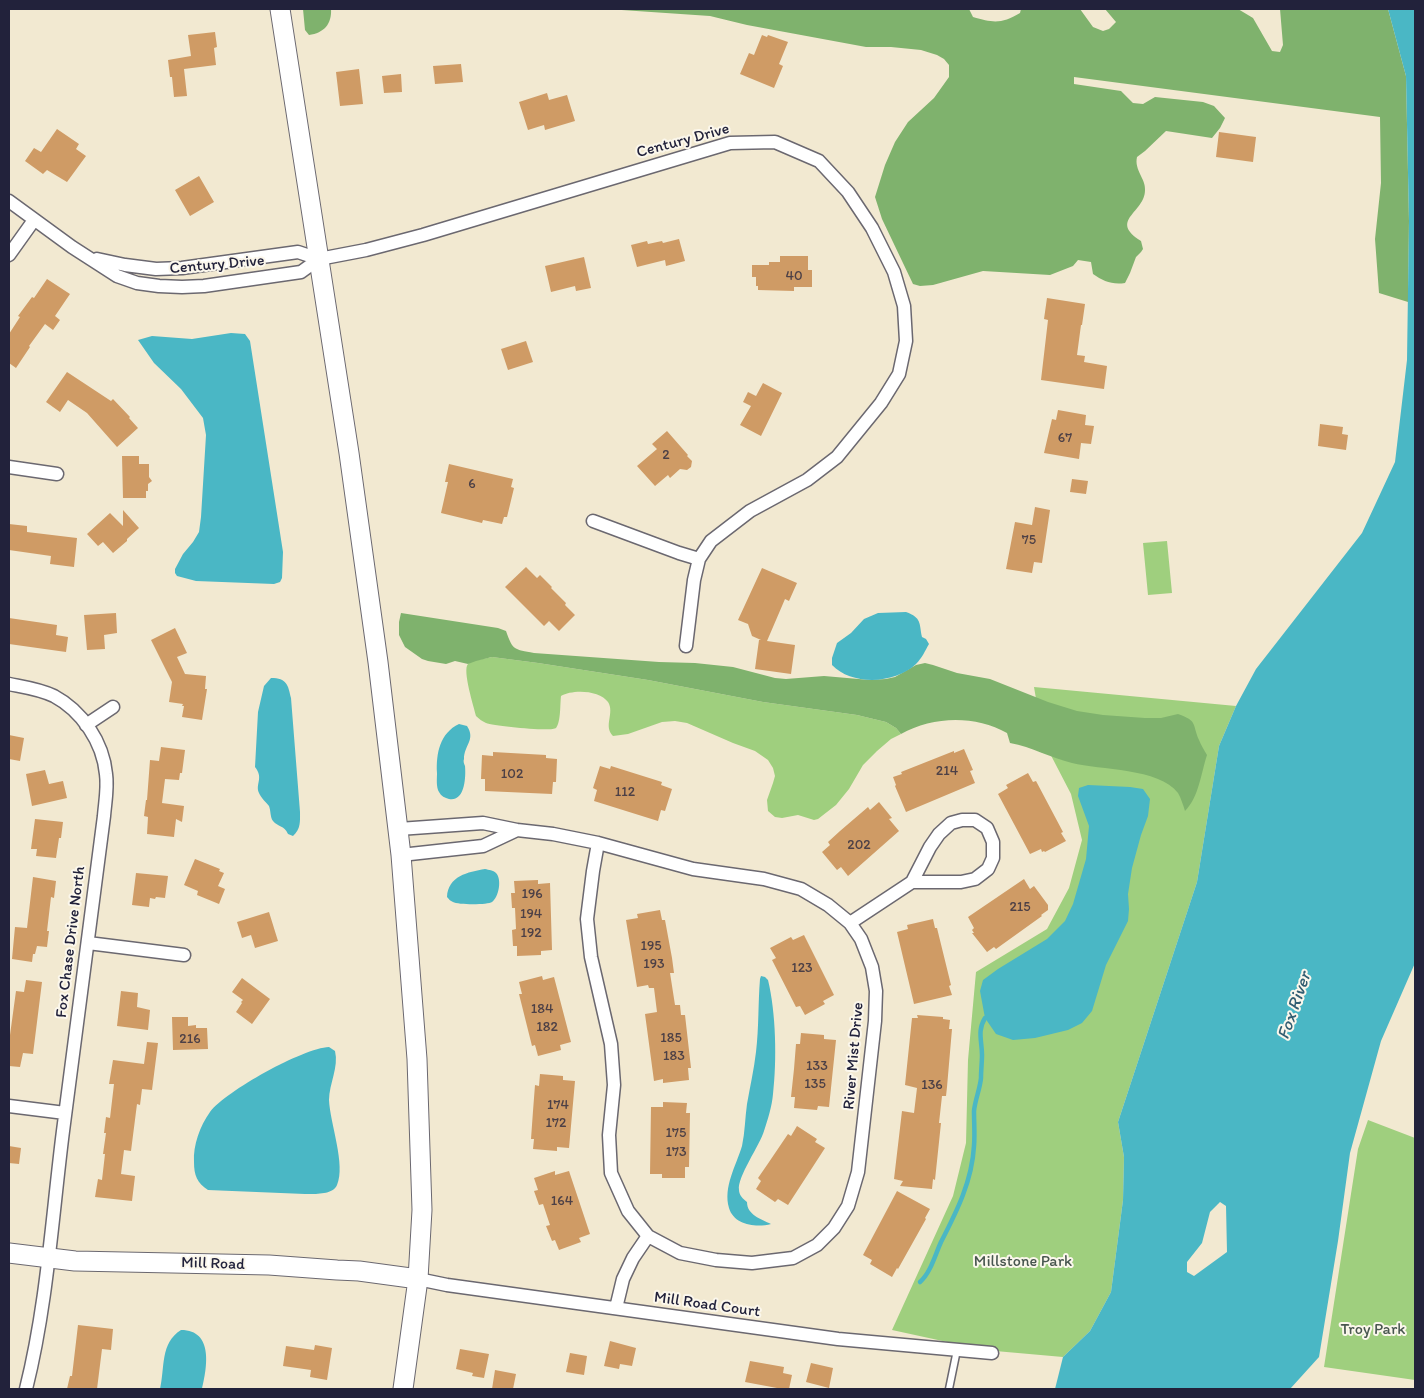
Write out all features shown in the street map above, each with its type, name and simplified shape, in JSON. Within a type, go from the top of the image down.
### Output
[{"type":"main road","points":[[280,9],[349,452],[399,829],[417,1068],[422,1210],[418,1279],[403,1389]]},
{"type":"main road","name":"Mill Road","points":[[9,1253],[75,1261],[279,1266],[359,1271],[418,1279]]},
{"type":"street","name":"Century Drive","points":[[9,201],[72,247],[117,276],[137,283],[158,286],[204,286],[301,272],[319,259],[366,250],[423,235],[730,142],[774,142],[819,161],[848,192],[872,228],[894,272],[904,306],[906,341],[899,374],[876,409],[837,457],[807,480],[750,511],[710,541],[698,558],[686,646]]},
{"type":"street","points":[[9,255],[34,220]]},
{"type":"street","name":"Century Drive","points":[[91,258],[156,269],[182,268],[298,252],[319,259]]},
{"type":"street","points":[[9,467],[57,474]]},
{"type":"street","points":[[593,521],[679,553],[698,558]]},
{"type":"street","name":"Fox Chase Drive North","points":[[9,684],[32,688],[53,696],[68,706],[86,725],[94,737],[102,753],[106,774],[106,796],[65,1113],[49,1258],[34,1357],[26,1389]]},
{"type":"street","points":[[86,725],[112,707]]},
{"type":"street","points":[[850,923],[912,882],[930,847],[939,834],[951,823],[962,820],[975,820],[987,828],[993,842],[993,858],[988,869],[975,879],[961,882],[912,882]]},
{"type":"street","name":"River Mist Drive","points":[[399,829],[483,823],[517,830],[553,834],[598,844],[693,869],[764,878],[801,889],[828,905],[850,923],[861,939],[872,967],[876,992],[875,1021],[858,1172],[848,1206],[834,1228],[817,1245],[794,1258],[752,1263],[716,1260],[680,1253],[648,1236],[628,1211],[611,1173],[609,1135],[614,1085],[611,1044],[591,957],[587,919],[598,844]]},
{"type":"street","points":[[401,856],[483,846],[517,830]]},
{"type":"street","points":[[88,943],[184,955]]},
{"type":"street","points":[[9,1106],[65,1113]]},
{"type":"street","points":[[616,1308],[623,1279],[633,1258],[648,1236]]},
{"type":"street","name":"Mill Road Court","points":[[418,1279],[447,1285],[838,1339],[992,1353]]},
{"type":"lane","points":[[949,1389],[957,1350]]},
{"type":"green space","points":[[303,9],[331,9],[330,19],[326,27],[319,32],[309,35],[305,30]]},
{"type":"green space","points":[[607,9],[969,9],[973,17],[1002,21],[1014,17],[1020,13],[1021,9],[1080,9],[1093,27],[1103,31],[1109,29],[1116,22],[1105,9],[1238,9],[1253,18],[1272,51],[1280,52],[1283,45],[1280,9],[1388,9],[1406,76],[1409,221],[1408,302],[1379,293],[1375,239],[1381,183],[1380,117],[1074,77],[1074,84],[1121,91],[1133,103],[1143,104],[1155,97],[1203,102],[1214,106],[1225,118],[1212,138],[1166,131],[1137,157],[1137,166],[1144,182],[1145,190],[1140,205],[1128,222],[1128,227],[1132,234],[1141,241],[1143,249],[1136,257],[1125,283],[1112,283],[1100,279],[1093,274],[1091,262],[1078,260],[1073,266],[1050,275],[983,271],[933,285],[920,286],[913,284],[882,219],[875,197],[885,165],[895,142],[908,122],[934,98],[949,77],[949,65],[944,59],[921,50],[866,47],[747,25],[710,16]]},
{"type":"green space","points":[[1167,541],[1172,593],[1148,595],[1143,543]]},
{"type":"green space","points":[[401,613],[498,628],[506,631],[513,646],[522,651],[733,667],[775,678],[824,676],[870,680],[886,679],[895,677],[916,665],[925,663],[957,673],[990,679],[1048,702],[1077,711],[1145,718],[1161,718],[1178,714],[1192,721],[1207,755],[1197,792],[1185,811],[1178,793],[1169,785],[1157,779],[1128,771],[1064,761],[1010,743],[1007,733],[981,723],[954,720],[940,721],[913,728],[901,734],[896,728],[886,722],[857,715],[763,702],[648,680],[538,663],[492,657],[468,664],[455,661],[446,664],[428,661],[405,647],[399,635]]},
{"type":"green space","points":[[492,657],[648,680],[763,702],[857,715],[886,722],[896,728],[901,734],[891,739],[863,765],[849,789],[836,805],[818,819],[814,820],[798,815],[782,818],[775,817],[768,811],[767,800],[775,776],[768,760],[755,751],[687,723],[675,721],[662,722],[628,734],[613,736],[609,728],[610,706],[608,702],[593,693],[572,692],[561,696],[560,717],[556,728],[522,728],[486,723],[476,716],[466,673],[468,664]]},
{"type":"green space","name":"Millstone Park","points":[[1034,687],[1236,706],[1219,746],[1197,882],[1118,1122],[1124,1157],[1123,1200],[1111,1292],[1090,1331],[1063,1357],[984,1350],[892,1330],[953,1196],[966,1143],[968,1060],[976,972],[1047,929],[1069,888],[1082,840],[1071,794],[1043,740]]},
{"type":"green space","name":"Troy Park","points":[[1368,1120],[1415,1138],[1415,1380],[1324,1367],[1358,1149]]},
{"type":"water","name":"Fox River","points":[[1388,9],[1415,9],[1415,963],[1381,1041],[1350,1153],[1319,1357],[1290,1389],[1055,1389],[1063,1357],[1090,1331],[1111,1292],[1123,1200],[1124,1157],[1118,1122],[1197,882],[1219,746],[1236,706],[1256,669],[1362,533],[1395,462],[1407,360],[1409,221],[1406,76]],"holes":[[[1220,1202],[1226,1206],[1227,1252],[1194,1276],[1187,1272],[1187,1262],[1202,1243],[1210,1212]]]},
{"type":"water","points":[[231,333],[245,334],[250,341],[283,552],[282,578],[280,582],[274,584],[196,581],[177,576],[175,573],[175,569],[183,554],[199,532],[206,435],[203,418],[181,389],[154,363],[138,340],[152,336],[192,339]]},
{"type":"water","points":[[906,612],[915,616],[920,625],[922,637],[929,644],[918,662],[907,671],[897,676],[874,680],[851,677],[840,672],[832,665],[832,658],[837,643],[851,633],[864,619],[878,613]]},
{"type":"water","points":[[271,678],[280,679],[286,683],[291,698],[300,812],[299,828],[293,836],[273,821],[269,806],[258,790],[259,774],[255,767],[258,712],[264,686]]},
{"type":"water","points":[[459,724],[467,726],[470,735],[464,754],[465,782],[458,797],[449,799],[442,796],[438,790],[437,758],[443,738]]},
{"type":"water","points":[[1088,785],[1143,789],[1150,799],[1148,816],[1132,868],[1128,894],[1128,921],[1106,965],[1092,1011],[1082,1023],[1068,1030],[1035,1038],[1013,1040],[996,1034],[985,1018],[980,991],[983,980],[1047,939],[1065,921],[1073,904],[1086,859],[1089,826],[1078,796],[1079,788]]},
{"type":"water","points":[[485,869],[495,872],[499,879],[498,892],[492,902],[461,904],[452,902],[447,897],[451,884],[460,876]]},
{"type":"water","points":[[761,976],[768,980],[773,1007],[775,1066],[773,1094],[771,1108],[762,1137],[739,1184],[740,1195],[747,1202],[749,1210],[771,1224],[759,1226],[741,1222],[732,1214],[729,1208],[728,1192],[743,1141],[758,1034]]},
{"type":"water","points":[[329,1047],[335,1051],[336,1057],[329,1100],[340,1167],[335,1188],[332,1191],[323,1193],[305,1194],[208,1190],[204,1187],[196,1175],[194,1156],[198,1136],[210,1112],[248,1082],[284,1062],[317,1049]]},
{"type":"water","points":[[181,1330],[192,1332],[199,1336],[203,1343],[206,1361],[202,1389],[160,1389],[166,1349],[174,1335]]},
{"type":"building","points":[[215,32],[217,47],[214,48],[216,65],[184,69],[187,96],[174,97],[168,60],[191,56],[188,35]]},
{"type":"building","points":[[762,35],[767,37],[768,35],[788,42],[779,64],[783,66],[774,88],[740,74],[749,53],[754,55]]},
{"type":"building","points":[[461,64],[463,82],[435,84],[433,66]]},
{"type":"building","points":[[359,69],[363,104],[340,106],[336,72]]},
{"type":"building","points":[[401,74],[402,92],[384,93],[382,76]]},
{"type":"building","points":[[547,93],[549,100],[567,95],[575,121],[545,130],[544,125],[528,130],[519,102]]},
{"type":"building","points":[[57,129],[79,144],[76,149],[86,156],[67,182],[47,170],[43,174],[25,161],[34,148],[41,152]]},
{"type":"building","points":[[1219,132],[1256,137],[1253,162],[1216,157]]},
{"type":"building","points":[[199,176],[214,202],[190,216],[175,190]]},
{"type":"building","points":[[679,239],[685,261],[666,266],[665,260],[637,267],[631,245],[647,241],[648,244],[662,241],[663,243]]},
{"type":"building","points":[[780,256],[808,256],[808,270],[812,270],[812,287],[794,287],[794,291],[758,290],[756,277],[752,277],[752,265],[769,265],[769,262],[780,262]]},
{"type":"building","points":[[584,257],[591,288],[576,291],[575,286],[551,292],[545,266]]},
{"type":"building","points":[[47,279],[70,294],[55,316],[60,320],[53,330],[45,324],[16,368],[9,363],[9,334],[20,317],[18,316]]},
{"type":"building","points":[[1047,298],[1085,304],[1077,355],[1085,356],[1084,362],[1107,366],[1104,389],[1041,380],[1048,320],[1044,319]]},
{"type":"building","points":[[526,341],[533,362],[508,370],[501,349]]},
{"type":"building","points":[[67,372],[111,401],[113,399],[138,428],[117,447],[87,413],[68,400],[60,412],[46,402]]},
{"type":"building","points":[[763,383],[782,393],[761,436],[740,425],[751,406],[743,402],[748,392],[756,396]]},
{"type":"building","points":[[1058,410],[1086,415],[1085,425],[1094,426],[1091,444],[1081,443],[1079,459],[1044,453],[1052,419],[1056,420]]},
{"type":"building","points":[[1320,424],[1343,427],[1342,434],[1348,435],[1346,450],[1318,446]]},
{"type":"building","points":[[667,431],[692,461],[691,467],[687,470],[680,469],[670,478],[668,475],[655,486],[637,466],[657,449],[652,444]]},
{"type":"building","points":[[122,456],[139,456],[139,464],[149,464],[149,477],[152,481],[148,484],[146,498],[123,498]]},
{"type":"building","points":[[449,464],[513,479],[511,487],[514,488],[507,517],[504,517],[502,524],[483,520],[482,523],[441,513],[448,482],[445,482]]},
{"type":"building","points":[[1072,479],[1088,481],[1086,494],[1070,492]]},
{"type":"building","points":[[1035,507],[1050,510],[1042,563],[1034,562],[1032,573],[1006,569],[1015,522],[1032,525]]},
{"type":"building","points":[[123,510],[139,528],[113,553],[103,542],[98,546],[87,534],[110,513],[123,526]]},
{"type":"building","points":[[9,524],[27,526],[27,532],[77,538],[74,567],[50,564],[51,556],[9,550]]},
{"type":"building","points":[[526,567],[537,578],[540,575],[575,615],[559,631],[549,621],[544,626],[505,587]]},
{"type":"building","points":[[762,568],[797,583],[789,601],[785,599],[767,641],[795,645],[791,674],[755,669],[759,640],[761,640],[752,636],[748,624],[738,620]]},
{"type":"building","points":[[116,613],[117,633],[104,635],[105,649],[87,650],[84,615]]},
{"type":"building","points":[[9,618],[57,625],[56,635],[68,637],[66,652],[9,644]]},
{"type":"building","points":[[175,628],[187,653],[177,657],[185,674],[206,676],[205,689],[207,689],[202,720],[182,717],[183,704],[169,702],[172,682],[151,640]]},
{"type":"building","points":[[9,735],[24,738],[20,761],[9,759]]},
{"type":"building","points":[[161,747],[185,750],[182,773],[180,773],[179,780],[165,779],[162,803],[184,806],[182,822],[176,819],[174,837],[147,834],[148,817],[144,816],[150,760],[159,761]]},
{"type":"building","points":[[964,749],[973,770],[970,771],[975,783],[906,812],[893,777],[954,751],[954,753]]},
{"type":"building","points":[[493,752],[546,755],[546,758],[557,759],[556,782],[553,782],[552,794],[485,791],[485,779],[481,779],[482,755],[493,756]]},
{"type":"building","points":[[600,766],[610,769],[611,766],[662,782],[661,785],[672,789],[665,811],[661,810],[658,821],[594,801],[597,790],[593,788]]},
{"type":"building","points":[[45,770],[49,784],[63,781],[67,798],[32,806],[26,774]]},
{"type":"building","points":[[1028,773],[1033,782],[1036,781],[1066,841],[1045,852],[1042,852],[1041,849],[1030,854],[998,794],[1008,788],[1006,785]]},
{"type":"building","points":[[879,802],[892,818],[889,819],[899,831],[848,876],[841,867],[837,870],[822,852],[830,845],[828,842],[840,831],[868,807],[870,810]]},
{"type":"building","points":[[35,819],[63,822],[56,858],[36,856],[37,849],[31,849]]},
{"type":"building","points":[[195,859],[220,869],[219,871],[224,873],[218,886],[225,889],[219,904],[197,895],[198,891],[184,885]]},
{"type":"building","points":[[136,873],[168,876],[165,898],[150,898],[149,907],[132,905]]},
{"type":"building","points":[[33,877],[56,881],[54,898],[51,897],[47,947],[37,946],[32,962],[12,959],[15,927],[27,928]]},
{"type":"building","points":[[1024,879],[1030,889],[1034,886],[1048,905],[1048,910],[996,949],[994,947],[987,952],[972,933],[974,933],[972,930],[974,928],[968,917]]},
{"type":"building","points":[[538,880],[538,884],[550,883],[552,950],[541,951],[541,955],[517,956],[517,946],[513,946],[512,930],[516,929],[515,908],[512,908],[511,893],[515,893],[514,881]]},
{"type":"building","points":[[660,910],[662,920],[665,920],[672,958],[674,973],[670,973],[675,1005],[680,1005],[681,1015],[685,1015],[691,1068],[688,1068],[689,1080],[663,1083],[663,1079],[654,1081],[645,1014],[657,1012],[654,988],[649,988],[648,985],[637,987],[626,920],[638,918],[637,914]]},
{"type":"building","points":[[269,912],[278,941],[255,948],[251,935],[242,938],[237,922]]},
{"type":"building","points":[[933,919],[935,928],[937,928],[952,995],[914,1004],[897,932],[908,929],[907,925]]},
{"type":"building","points":[[804,935],[834,995],[823,1001],[825,1004],[805,1015],[800,1006],[796,1007],[772,960],[776,958],[770,948],[791,937],[793,940]]},
{"type":"building","points":[[542,976],[543,980],[554,977],[571,1042],[560,1045],[561,1050],[538,1056],[535,1045],[532,1046],[519,994],[522,994],[519,982]]},
{"type":"building","points":[[242,978],[270,999],[252,1024],[236,1012],[243,1000],[232,992]]},
{"type":"building","points":[[26,980],[42,982],[33,1054],[23,1053],[20,1067],[9,1066],[9,1035],[16,991],[24,992]]},
{"type":"building","points":[[121,991],[138,993],[137,1007],[150,1010],[148,1030],[117,1026]]},
{"type":"building","points":[[917,1015],[943,1017],[943,1019],[950,1020],[949,1029],[952,1029],[946,1096],[942,1096],[935,1180],[933,1179],[932,1189],[900,1186],[903,1181],[894,1179],[902,1111],[914,1113],[917,1088],[905,1085],[912,1018],[918,1018]]},
{"type":"building","points":[[172,1017],[188,1017],[188,1026],[196,1025],[196,1028],[207,1028],[208,1049],[173,1050]]},
{"type":"building","points":[[801,1033],[824,1035],[824,1039],[836,1040],[829,1107],[818,1106],[817,1110],[794,1108],[795,1097],[791,1097],[796,1044],[800,1044]]},
{"type":"building","points":[[147,1042],[158,1043],[152,1090],[142,1089],[140,1105],[137,1104],[131,1151],[124,1150],[121,1174],[135,1176],[132,1201],[95,1197],[98,1179],[102,1180],[106,1117],[110,1118],[114,1084],[109,1084],[113,1060],[144,1064]]},
{"type":"building","points":[[540,1074],[563,1076],[563,1080],[575,1081],[569,1148],[557,1147],[557,1151],[533,1149],[534,1139],[531,1139],[535,1085],[539,1086]]},
{"type":"building","points":[[663,1102],[687,1103],[686,1113],[690,1113],[689,1167],[685,1167],[685,1178],[662,1178],[662,1174],[650,1174],[651,1107],[663,1107]]},
{"type":"building","points":[[797,1126],[817,1139],[815,1142],[825,1148],[788,1205],[778,1199],[775,1202],[756,1189],[761,1181],[758,1178],[788,1134],[791,1136]]},
{"type":"building","points":[[9,1146],[21,1148],[19,1164],[9,1163]]},
{"type":"building","points":[[555,1171],[555,1175],[569,1171],[590,1234],[579,1238],[581,1242],[559,1250],[555,1240],[552,1241],[546,1226],[550,1225],[543,1204],[539,1205],[534,1191],[538,1190],[534,1178]]},
{"type":"building","points":[[897,1191],[930,1209],[892,1277],[870,1264],[872,1260],[863,1255]]},
{"type":"building","points":[[78,1325],[113,1329],[111,1350],[102,1349],[97,1389],[67,1389],[70,1376],[72,1376]]},
{"type":"building","points":[[610,1341],[636,1348],[632,1366],[620,1364],[619,1369],[604,1366]]},
{"type":"building","points":[[315,1345],[332,1348],[327,1380],[310,1377],[311,1370],[283,1366],[286,1346],[314,1350]]},
{"type":"building","points":[[460,1349],[489,1354],[484,1378],[472,1376],[473,1373],[456,1369]]},
{"type":"building","points":[[570,1353],[587,1356],[584,1375],[566,1372]]},
{"type":"building","points":[[750,1361],[784,1367],[783,1373],[792,1375],[789,1389],[777,1389],[745,1382]]},
{"type":"building","points":[[811,1363],[833,1368],[829,1388],[806,1382]]},
{"type":"building","points":[[495,1370],[516,1374],[513,1389],[492,1389]]},
{"type":"waterway","points":[[920,1282],[930,1268],[967,1184],[973,1159],[974,1111],[981,1078],[981,1027],[985,1018]]}]
